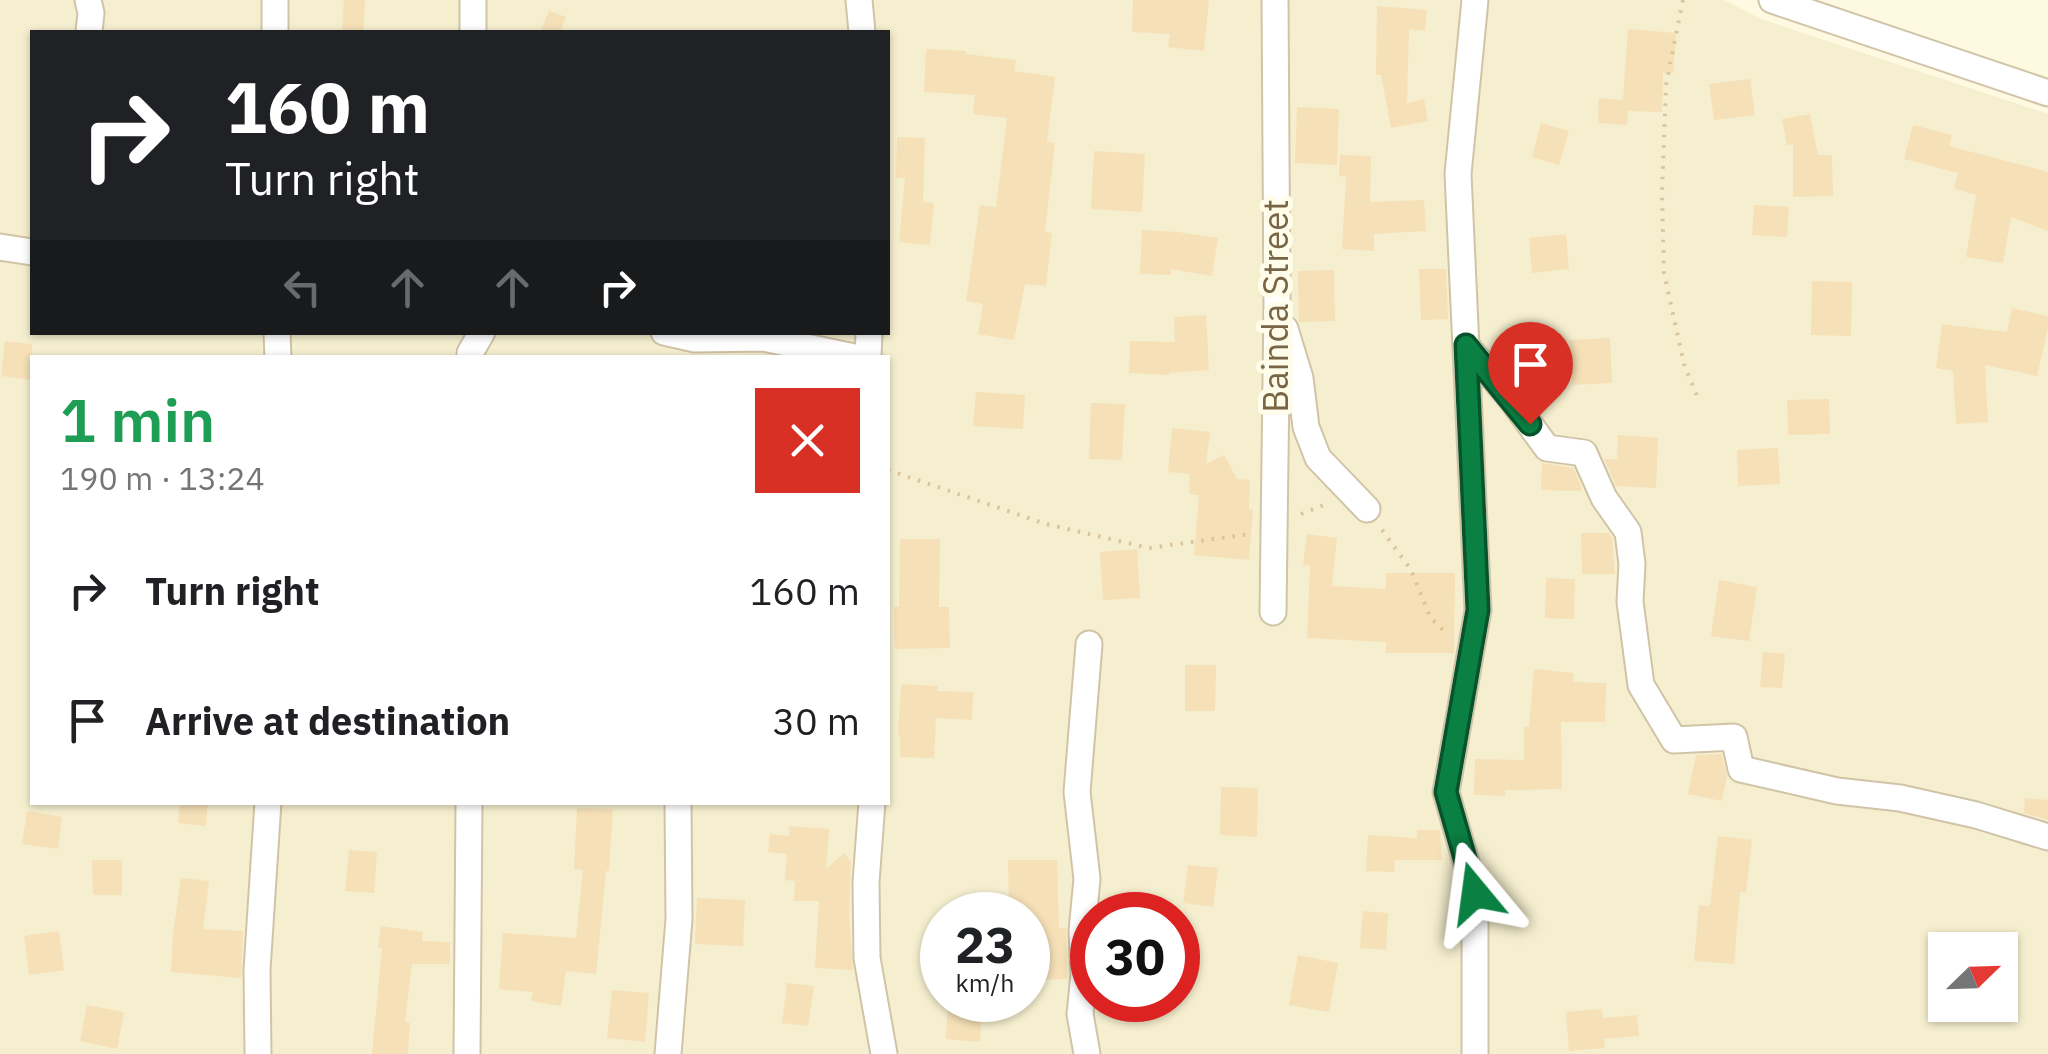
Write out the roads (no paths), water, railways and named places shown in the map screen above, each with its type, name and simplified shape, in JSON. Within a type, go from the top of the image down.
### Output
[{"type":"street","points":[[275,0],[275,30]]},
{"type":"street","points":[[473,0],[473,30]]},
{"type":"street","points":[[859,0],[862,30]]},
{"type":"street","name":"Bainda Street","points":[[1273,612],[1276,0]]},
{"type":"street","points":[[1474,1054],[1475,893],[1446,792],[1478,610],[1458,174],[1475,0]]},
{"type":"street","points":[[1772,0],[2048,93]]},
{"type":"street","points":[[0,247],[30,252]]},
{"type":"street","points":[[1277,305],[1300,378],[1306,426],[1318,458],[1367,509]]},
{"type":"street","points":[[669,335],[693,348],[746,336],[845,355]]},
{"type":"street","points":[[1466,345],[1548,448],[1584,453],[1604,498],[1628,532],[1632,564],[1630,602],[1642,685],[1674,740],[1734,737],[1742,769],[1838,791],[1900,798],[2048,837]]},
{"type":"street","points":[[1088,644],[1077,792],[1086,879],[1080,1014],[1088,1054]]},
{"type":"street","points":[[258,1054],[258,970],[268,805]]},
{"type":"street","points":[[468,1054],[469,805]]},
{"type":"street","points":[[668,1054],[679,918],[678,805]]},
{"type":"street","points":[[872,805],[866,882],[867,958],[884,1054]]}]
